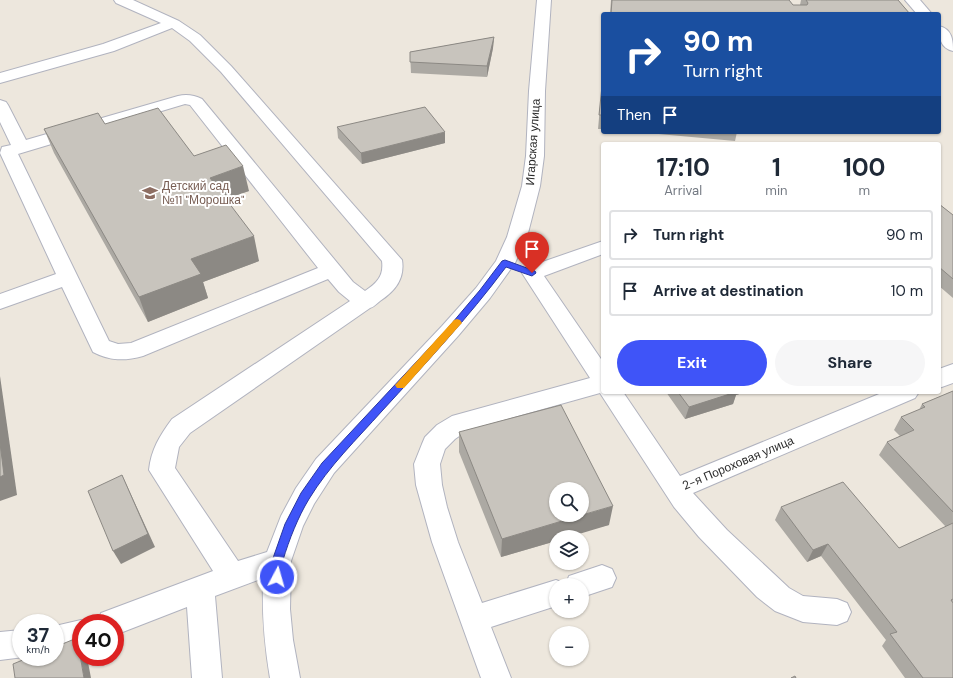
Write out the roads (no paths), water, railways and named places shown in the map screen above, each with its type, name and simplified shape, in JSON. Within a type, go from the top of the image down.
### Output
[{"type":"street","points":[[121,0],[172,23],[189,34],[226,69],[392,260],[394,271],[390,282],[366,302],[181,426],[170,441],[163,456],[162,470],[232,576]]},
{"type":"street","name":"Игарская улица","points":[[285,678],[278,640],[276,609],[277,561],[294,517],[305,496],[325,466],[450,331],[483,292],[505,263],[517,237],[531,186],[535,156],[537,91],[544,0]]},
{"type":"street","points":[[912,0],[923,12]]},
{"type":"street","points":[[0,78],[110,48],[134,40],[172,23]]},
{"type":"street","points":[[941,32],[953,47]]},
{"type":"street","points":[[10,150],[177,101],[192,100],[196,102],[330,270],[346,287],[366,302]]},
{"type":"street","points":[[0,105],[10,150],[101,346],[110,351],[122,353],[135,350],[330,270]]},
{"type":"street","points":[[532,273],[601,248]]},
{"type":"street","points":[[505,263],[532,273],[601,379]]},
{"type":"street","points":[[0,302],[68,277]]},
{"type":"street","points":[[941,378],[953,373]]},
{"type":"street","points":[[496,678],[434,507],[427,464],[434,444],[446,432],[460,423],[601,383]]},
{"type":"street","name":"2-я Пороховая улица","points":[[612,394],[675,489],[902,394]]},
{"type":"street","points":[[675,489],[703,524],[773,593],[792,606],[809,611],[837,612]]},
{"type":"street","points":[[124,618],[232,576],[277,561]]},
{"type":"street","points":[[200,589],[207,678]]},
{"type":"street","points":[[474,619],[549,594]]},
{"type":"street","points":[[0,646],[12,645]]},
{"type":"place","name":"Детский сад №11 \"Морошка\"","points":[[150,193]]}]
